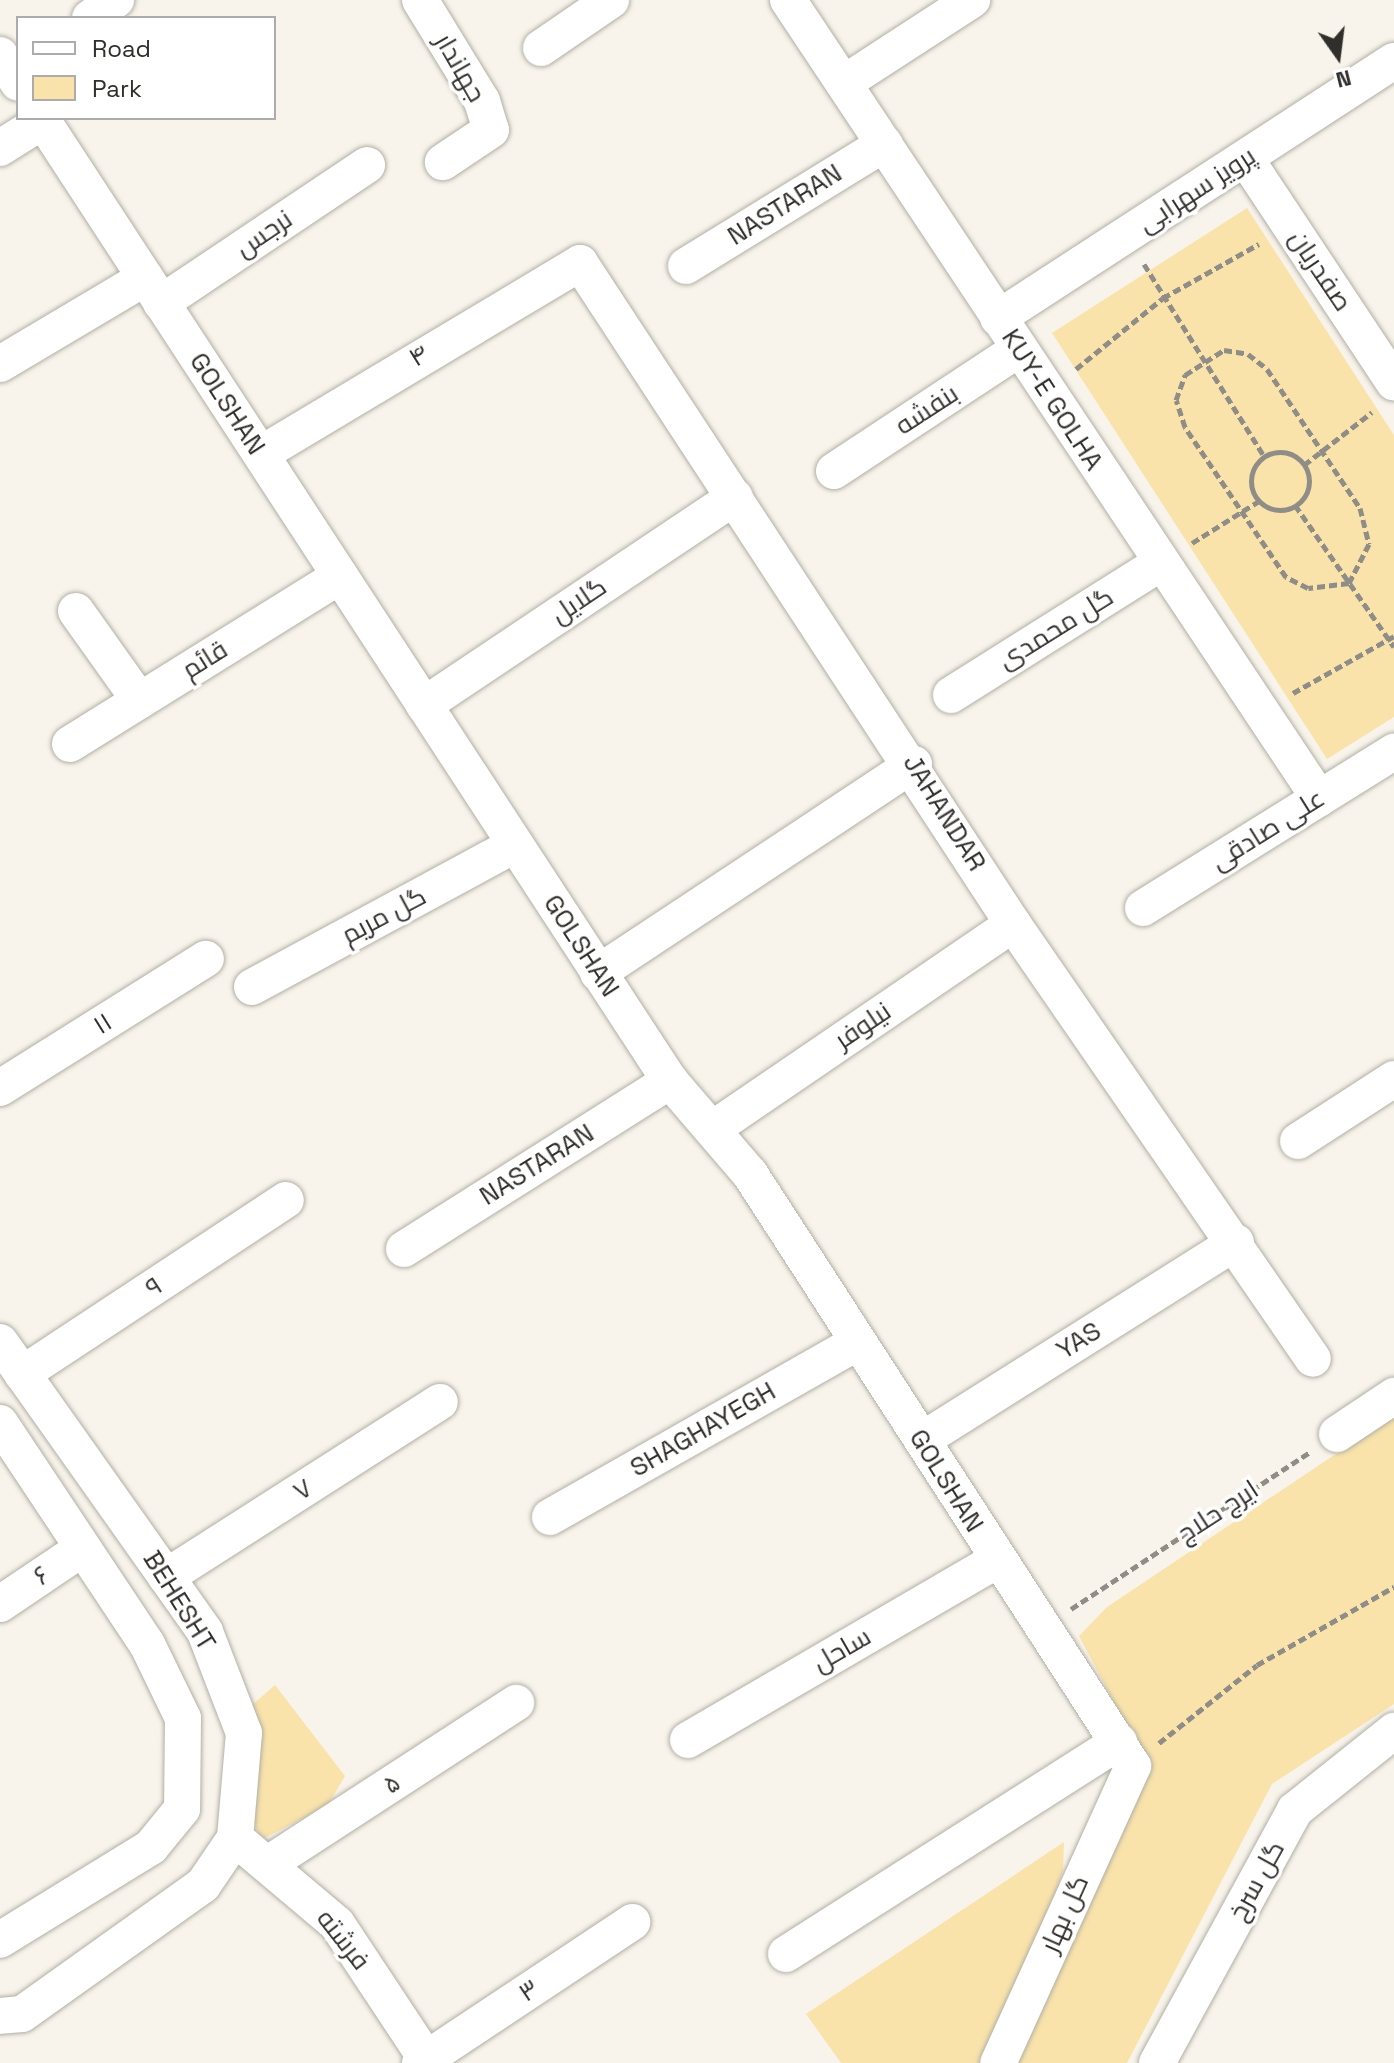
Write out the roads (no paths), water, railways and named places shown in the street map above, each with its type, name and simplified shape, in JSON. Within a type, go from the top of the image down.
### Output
[{"type":"street","points":[[93,16],[116,0]]},
{"type":"street","name":"جهاندار","points":[[420,0],[482,101],[491,130],[443,162]]},
{"type":"street","points":[[541,48],[611,0]]},
{"type":"street","name":"KUY-E GOLHA","points":[[788,0],[1319,798]]},
{"type":"street","points":[[844,83],[972,0]]},
{"type":"street","name":"پرویز سهرابی","points":[[998,318],[1394,61]]},
{"type":"street","points":[[0,148],[42,120]]},
{"type":"street","name":"GOLSHAN","points":[[42,120],[598,973],[670,1081],[714,1128],[922,1440],[996,1561],[1126,1754]]},
{"type":"street","name":"NASTARAN","points":[[686,266],[884,144]]},
{"type":"street","name":"صفدریان","points":[[1246,159],[1290,227],[1387,396]]},
{"type":"street","name":"نرجس","points":[[0,364],[153,290],[367,165]]},
{"type":"street","name":"۴","points":[[261,454],[580,263]]},
{"type":"street","name":"JAHANDAR","points":[[580,263],[914,764],[1013,924],[1236,1242],[1313,1359]]},
{"type":"street","name":"بنفشه","points":[[834,471],[1019,349]]},
{"type":"street","name":"گلایل","points":[[424,705],[735,497]]},
{"type":"street","name":"گل محمدی","points":[[951,695],[1161,563]]},
{"type":"street","name":"قائم","points":[[70,744],[340,576]]},
{"type":"street","points":[[76,611],[140,701]]},
{"type":"street","name":"علی صادقی","points":[[1143,908],[1394,752]]},
{"type":"street","points":[[598,973],[914,764]]},
{"type":"street","name":"گل مریم","points":[[252,987],[515,845]]},
{"type":"street","name":"نیلوفر","points":[[714,1128],[1013,924]]},
{"type":"street","name":"۱۱","points":[[0,1088],[206,959]]},
{"type":"street","points":[[1298,1141],[1394,1079]]},
{"type":"street","name":"NASTARAN","points":[[404,1249],[670,1081]]},
{"type":"street","name":"۹","points":[[22,1374],[286,1200]]},
{"type":"street","name":"YAS","points":[[922,1440],[1236,1242]]},
{"type":"street","name":"BEHESHT","points":[[0,1342],[205,1632],[244,1733],[235,1838],[203,1885],[22,2014],[0,2016]]},
{"type":"street","name":"SHAGHAYEGH","points":[[550,1517],[856,1343]]},
{"type":"street","points":[[1337,1434],[1394,1396]]},
{"type":"street","name":"۷","points":[[166,1577],[440,1402]]},
{"type":"street","name":"BEHESHT","points":[[0,1423],[147,1644],[183,1718],[182,1809],[151,1847],[0,1940]]},
{"type":"street","name":"۶","points":[[0,1604],[83,1548]]},
{"type":"street","name":"ساحل","points":[[688,1740],[996,1561]]},
{"type":"street","name":"۵","points":[[268,1864],[516,1703]]},
{"type":"street","name":"گل سرخ","points":[[1171,2055],[1295,1810],[1394,1731]]},
{"type":"street","points":[[786,1954],[1126,1754]]},
{"type":"street","name":"گل بهار","points":[[998,2063],[1126,1754]]},
{"type":"street","name":"فرشته","points":[[235,1838],[337,1924],[425,2062]]},
{"type":"street","name":"۳","points":[[425,2062],[632,1922]]}]
